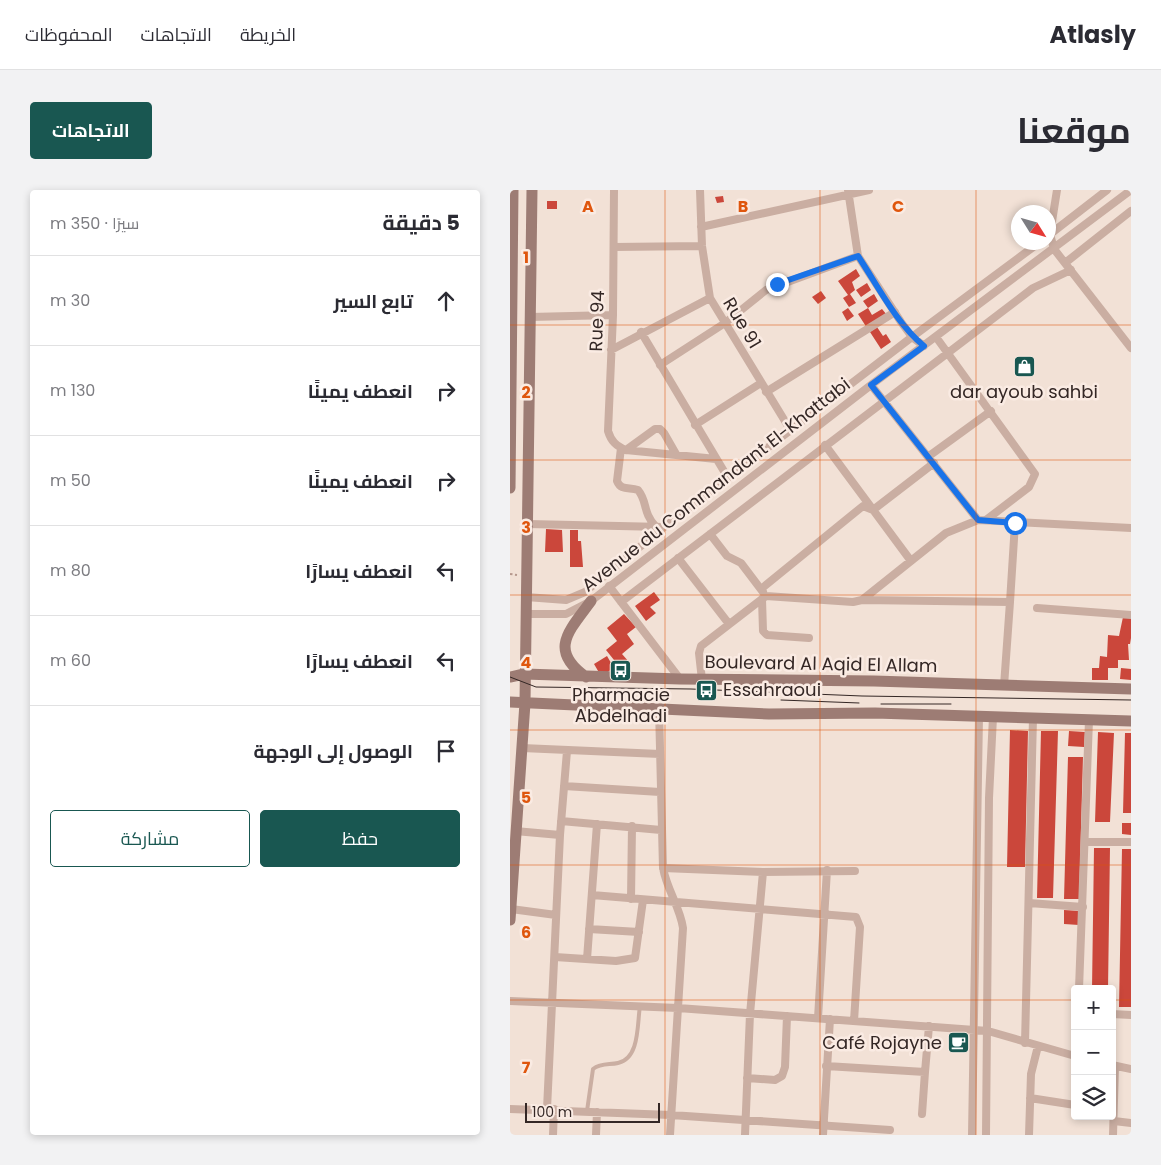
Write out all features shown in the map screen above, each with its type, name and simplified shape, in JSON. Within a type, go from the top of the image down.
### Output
[{"type":"main road","points":[[510,920],[525,703],[532,190]]},
{"type":"main road","points":[[510,488],[512,192]]},
{"type":"main road","points":[[586,677],[568,662],[564,648],[569,632],[590,601]]},
{"type":"main road","name":"Boulevard Al Aqid El Allam","points":[[510,677],[524,674],[680,680],[874,681],[1131,690]]},
{"type":"main road","points":[[510,702],[797,714],[875,713],[1131,721]]},
{"type":"street","name":"Rue 94","points":[[614,190],[613,315],[608,431],[614,443],[623,449]]},
{"type":"street","name":"Rue 91","points":[[700,190],[702,246],[710,298],[790,431]]},
{"type":"street","points":[[701,227],[849,192],[869,190]]},
{"type":"street","points":[[1055,205],[1058,190]]},
{"type":"street","points":[[1056,230],[1107,190]]},
{"type":"street","name":"Avenue du Commandant El-Khattabi","points":[[1056,247],[1131,190]]},
{"type":"street","points":[[849,192],[858,256],[912,337],[924,346]]},
{"type":"street","points":[[1065,263],[1131,211]]},
{"type":"street","points":[[614,247],[702,246]]},
{"type":"street","name":"Avenue du Commandant El-Khattabi","points":[[526,597],[559,600],[573,598],[585,592],[660,527],[728,478],[1029,250]]},
{"type":"street","name":"Avenue du Commandant El-Khattabi","points":[[525,614],[566,614],[590,601],[871,385],[1053,250]]},
{"type":"street","points":[[1055,250],[1131,348]]},
{"type":"street","points":[[660,365],[725,323],[766,290],[777,284],[858,256]]},
{"type":"street","points":[[621,602],[1033,288],[1071,270]]},
{"type":"street","points":[[611,350],[641,332],[710,298]]},
{"type":"street","points":[[766,392],[895,312]]},
{"type":"street","points":[[530,317],[613,315]]},
{"type":"street","points":[[641,332],[728,478]]},
{"type":"street","points":[[862,600],[946,533],[982,520],[1029,487],[1035,474],[936,337]]},
{"type":"street","points":[[695,425],[761,383]]},
{"type":"street","points":[[871,385],[982,520],[1131,528]]},
{"type":"street","points":[[928,456],[991,411]]},
{"type":"street","points":[[660,527],[646,515],[642,494],[635,489],[623,489],[618,485],[617,481],[623,449],[660,429],[664,432],[676,454]]},
{"type":"street","points":[[826,445],[911,561]]},
{"type":"street","points":[[623,449],[716,459]]},
{"type":"street","points":[[873,510],[934,463]]},
{"type":"street","points":[[702,680],[699,653],[701,646],[763,595],[863,506],[873,510]]},
{"type":"street","points":[[1004,686],[1015,523]]},
{"type":"street","points":[[528,524],[660,527]]},
{"type":"street","points":[[710,534],[727,556],[741,563],[746,568],[763,595],[763,631],[766,635],[810,638]]},
{"type":"street","points":[[678,558],[729,624]]},
{"type":"street","points":[[609,586],[680,680]]},
{"type":"street","points":[[763,595],[854,602],[862,600],[1010,602]]},
{"type":"street","points":[[1037,608],[1131,615]]},
{"type":"street","points":[[659,708],[660,830],[663,868],[665,880],[681,915],[683,928],[670,1135]]},
{"type":"street","points":[[972,1135],[979,716]]},
{"type":"street","points":[[986,1135],[989,798],[993,717]]},
{"type":"street","points":[[1025,1043],[1033,718]]},
{"type":"street","points":[[1079,985],[1089,720]]},
{"type":"street","points":[[522,748],[660,754]]},
{"type":"street","points":[[553,1135],[550,1109],[556,915],[567,751]]},
{"type":"street","points":[[564,786],[660,792]]},
{"type":"street","points":[[561,821],[660,830]]},
{"type":"street","points":[[587,959],[597,824]]},
{"type":"street","points":[[631,899],[632,826]]},
{"type":"street","points":[[515,831],[560,835]]},
{"type":"street","points":[[1085,842],[1131,842]]},
{"type":"street","points":[[663,868],[763,872],[855,871]]},
{"type":"street","points":[[818,1018],[828,870]]},
{"type":"street","points":[[745,1135],[750,1014],[763,872]]},
{"type":"street","points":[[592,895],[851,916],[859,920],[854,1020]]},
{"type":"street","points":[[555,958],[631,960],[637,955],[643,900]]},
{"type":"street","points":[[1029,903],[1083,907]]},
{"type":"street","points":[[511,908],[556,915]]},
{"type":"street","points":[[589,929],[639,932]]},
{"type":"street","points":[[510,1001],[678,1008],[988,1031],[1071,1055]]},
{"type":"street","points":[[1116,1014],[1131,1015]]},
{"type":"street","points":[[748,1078],[775,1080],[782,1076],[785,1067],[787,1016]]},
{"type":"street","points":[[823,1135],[830,1019]]},
{"type":"street","points":[[922,1114],[928,1026]]},
{"type":"street","points":[[1029,1135],[1031,1074],[1038,1046]]},
{"type":"street","points":[[826,1066],[925,1072]]},
{"type":"street","points":[[1116,1066],[1131,1069]]},
{"type":"street","points":[[1030,1098],[1071,1104]]},
{"type":"street","points":[[510,1109],[671,1115],[746,1122],[823,1126],[864,1132],[890,1130]]},
{"type":"street","points":[[596,1135],[597,1112]]},
{"type":"street","points":[[1113,1135],[1114,1121],[1131,1123]]},
{"type":"lane","points":[[588,1111],[593,1069],[600,1064],[627,1061],[633,1054],[640,1006]]},
{"type":"building","points":[[723,196],[724,202],[717,203],[715,197]]},
{"type":"building","points":[[547,201],[557,201],[557,209],[547,209]]},
{"type":"building","points":[[856,269],[860,276],[852,282],[855,290],[850,294],[856,303],[849,307],[843,298],[848,295],[838,281]]},
{"type":"building","points":[[867,283],[871,290],[861,297],[856,290]]},
{"type":"building","points":[[821,291],[826,298],[818,304],[812,297]]},
{"type":"building","points":[[874,294],[878,301],[868,308],[863,301]]},
{"type":"building","points":[[848,308],[854,316],[847,321],[842,312]]},
{"type":"building","points":[[868,308],[872,315],[882,309],[887,315],[867,328],[858,314]]},
{"type":"building","points":[[877,327],[883,336],[886,334],[891,342],[881,349],[870,332]]},
{"type":"building","points":[[546,529],[562,530],[563,552],[545,552]]},
{"type":"building","points":[[570,530],[578,530],[583,567],[570,567]]},
{"type":"building","points":[[654,592],[660,600],[650,607],[656,613],[646,621],[635,606]]},
{"type":"building","points":[[624,614],[636,627],[627,634],[634,644],[622,654],[629,662],[622,670],[606,650],[617,641],[607,628]]},
{"type":"building","points":[[1123,617],[1131,617],[1131,638],[1130,644],[1128,644],[1129,660],[1118,660],[1118,668],[1108,668],[1108,680],[1092,680],[1092,668],[1099,668],[1100,656],[1107,657],[1108,635],[1119,636]]},
{"type":"building","points":[[607,656],[614,668],[601,676],[594,664]]},
{"type":"building","points":[[1121,668],[1131,669],[1131,680],[1120,679]]},
{"type":"building","points":[[1010,730],[1028,731],[1025,867],[1007,867]]},
{"type":"building","points":[[1041,731],[1058,731],[1053,898],[1037,898]]},
{"type":"building","points":[[1069,731],[1085,732],[1084,747],[1068,746]]},
{"type":"building","points":[[1098,732],[1114,733],[1110,822],[1095,822]]},
{"type":"building","points":[[1125,733],[1131,733],[1131,813],[1123,813]]},
{"type":"building","points":[[1068,757],[1083,757],[1079,899],[1064,899]]},
{"type":"building","points":[[1122,823],[1131,823],[1131,835],[1122,834]]},
{"type":"building","points":[[1094,848],[1110,848],[1108,985],[1092,985]]},
{"type":"building","points":[[1122,849],[1131,849],[1131,1007],[1119,1007]]},
{"type":"building","points":[[1064,910],[1080,911],[1079,925],[1064,924]]},
{"type":"tram line","points":[[510,677],[536,687],[691,689],[862,696],[1131,700]]},
{"type":"tram line","points":[[781,700],[859,703]]},
{"type":"tram line","points":[[881,704],[951,704]]},
{"type":"place","name":"dar ayoub sahbi","points":[[1024,367]]},
{"type":"place","name":"Pharmacie Abdelhadi","points":[[621,670]]},
{"type":"place","name":"Essahraoui","points":[[707,690]]},
{"type":"place","name":"Café Rojayne","points":[[958,1043]]},
{"type":"route","points":[[777,284],[858,256],[912,337],[924,346],[871,385],[978,520],[1015,523]]}]
